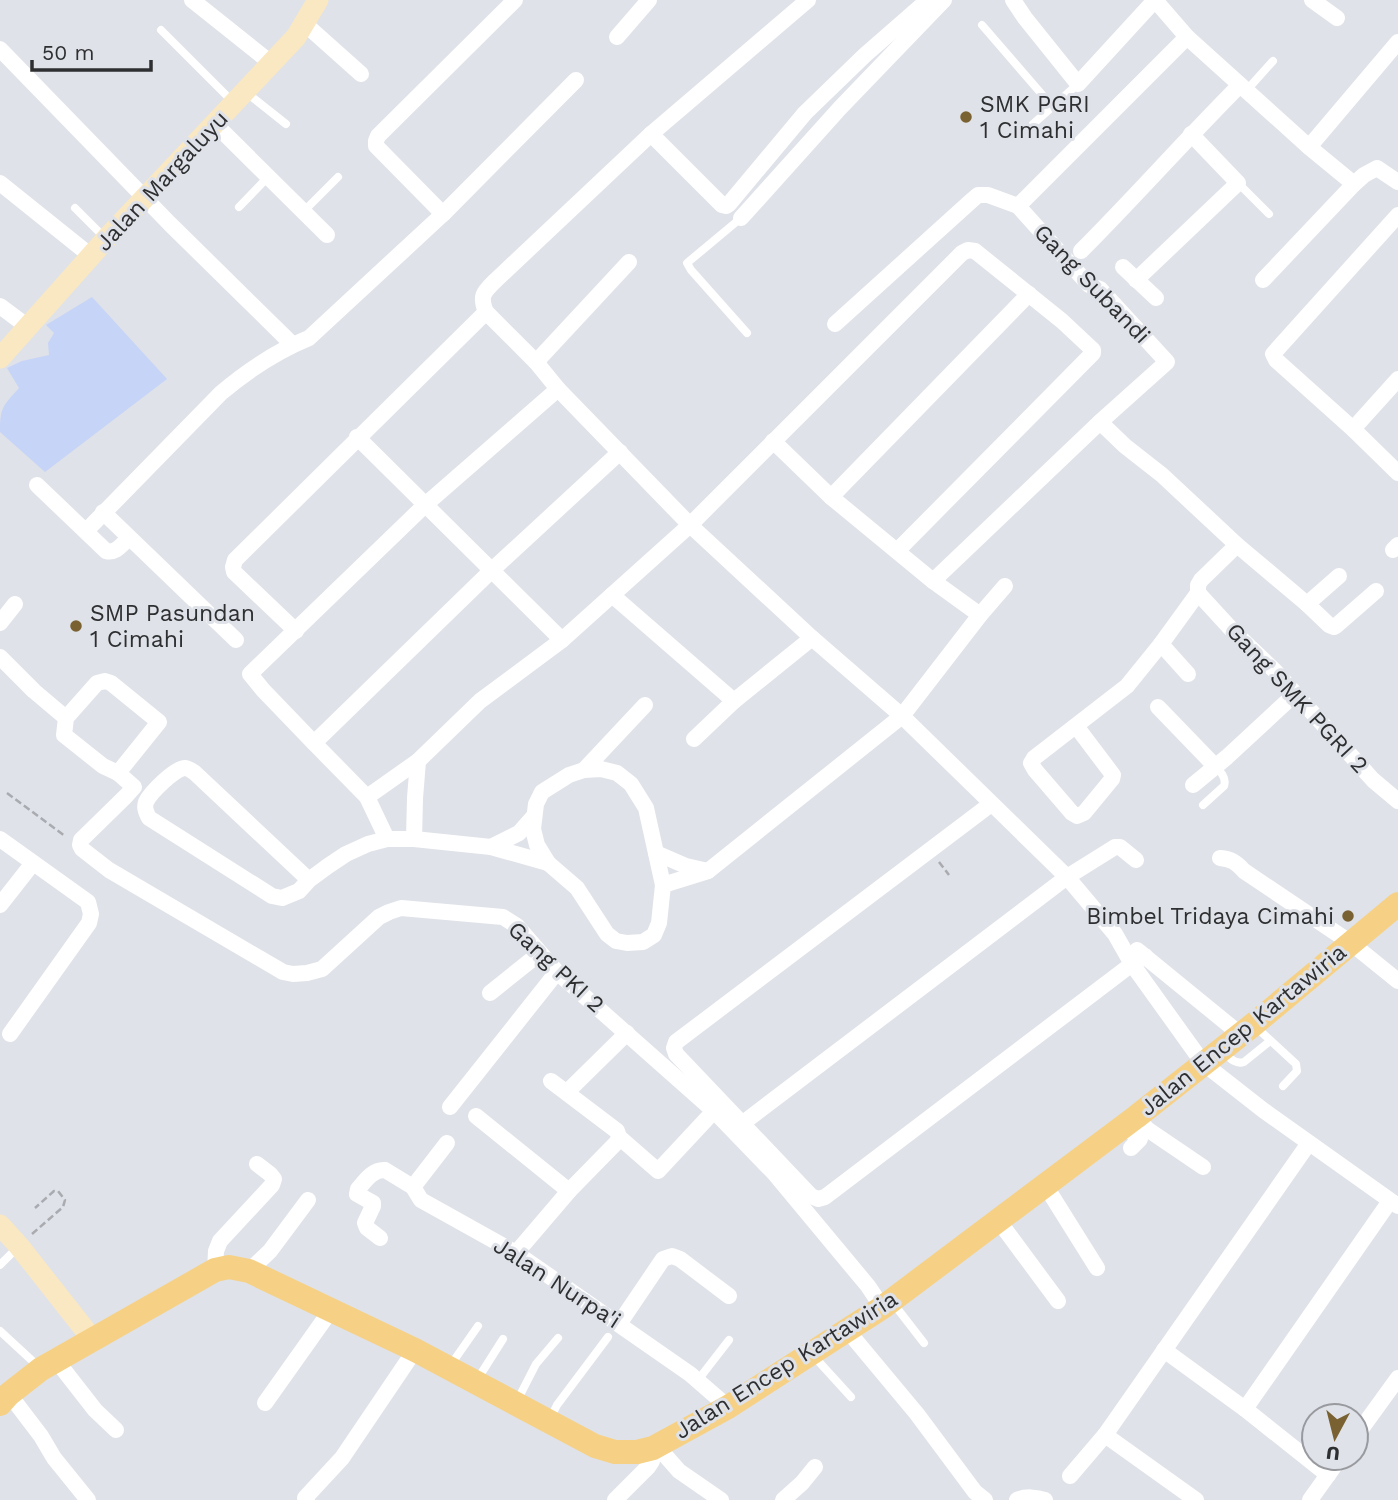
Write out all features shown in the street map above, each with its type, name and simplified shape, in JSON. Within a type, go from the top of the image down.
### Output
[{"type":"main road","name":"Jalan Margaluyu","points":[[0,358],[106,239],[296,37],[318,0]]},
{"type":"main road","name":"Jalan Encep Kartawiria","points":[[215,1270],[229,1267],[249,1271],[415,1350],[595,1446],[615,1452],[637,1452],[655,1447],[728,1407],[886,1304],[1045,1185],[1130,1130],[1212,1057],[1255,1033],[1351,943],[1398,904]]},
{"type":"main road","points":[[0,1225],[93,1340]]},
{"type":"main road","points":[[5,1399],[49,1365],[215,1270]]},
{"type":"street","points":[[191,0],[271,63]]},
{"type":"street","points":[[443,214],[376,146],[376,141],[515,0]]},
{"type":"street","points":[[617,37],[649,0]]},
{"type":"street","points":[[808,0],[651,134],[484,293],[482,301],[486,312],[690,525],[812,638],[902,716],[1067,877],[1138,960],[1212,1057],[1263,1110],[1394,1204],[1245,1409]]},
{"type":"street","points":[[651,134],[726,206],[805,113],[865,55],[928,0]]},
{"type":"street","points":[[741,218],[840,107],[944,0]]},
{"type":"street","points":[[1013,0],[1078,84],[1149,2],[1353,184]]},
{"type":"street","points":[[1312,0],[1337,18]]},
{"type":"street","points":[[304,24],[361,74]]},
{"type":"street","points":[[835,324],[978,195],[988,195],[1018,206],[1187,37]]},
{"type":"street","points":[[1309,147],[1398,42]]},
{"type":"street","points":[[0,49],[293,345]]},
{"type":"street","points":[[86,531],[221,393],[242,375],[309,338],[443,214],[576,80]]},
{"type":"street","points":[[1081,251],[1119,215],[1191,134],[1243,88]]},
{"type":"street","points":[[215,124],[327,235]]},
{"type":"street","points":[[1136,281],[1238,183],[1191,134]]},
{"type":"street","points":[[1263,281],[1364,175],[1377,168],[1398,182]]},
{"type":"street","points":[[0,183],[91,256]]},
{"type":"street","name":"Gang Subandi","points":[[1018,206],[1089,285],[1100,289],[1167,362],[1100,422]]},
{"type":"street","points":[[1398,215],[1273,354],[1276,360],[1398,473]]},
{"type":"street","points":[[367,797],[418,761],[480,701],[562,640],[690,525],[962,253],[975,251],[1062,321],[1093,350],[1091,356],[897,551]]},
{"type":"street","points":[[536,362],[629,262]]},
{"type":"street","points":[[1123,267],[1156,298]]},
{"type":"street","points":[[831,497],[1029,294]]},
{"type":"street","points":[[0,306],[28,327]]},
{"type":"street","points":[[296,631],[234,572],[234,560],[486,312]]},
{"type":"street","points":[[1353,429],[1398,379]]},
{"type":"street","points":[[387,839],[367,797],[250,674],[425,505],[558,389]]},
{"type":"street","points":[[933,581],[1100,422],[1329,625],[1334,627],[1376,591]]},
{"type":"street","points":[[357,438],[562,640]]},
{"type":"street","points":[[773,442],[831,497],[979,615]]},
{"type":"street","points":[[314,743],[491,570],[620,452]]},
{"type":"street","points":[[37,485],[106,551],[115,551],[129,538]]},
{"type":"street","points":[[103,512],[236,640]]},
{"type":"street","points":[[1076,726],[1113,775],[1084,813],[1077,816],[1035,770],[1031,762],[1034,758],[1127,686],[1198,593],[1201,580],[1237,545]]},
{"type":"street","points":[[1307,604],[1339,576]]},
{"type":"street","points":[[663,885],[708,871],[902,716],[979,615],[1005,586]]},
{"type":"street","name":"Gang SMK PGRI 2","points":[[1198,593],[1275,671],[1373,780],[1398,801]]},
{"type":"street","points":[[612,595],[734,701]]},
{"type":"street","points":[[0,623],[15,604]]},
{"type":"street","points":[[694,739],[734,701],[812,638]]},
{"type":"street","points":[[1161,644],[1188,674]]},
{"type":"street","points":[[0,657],[66,718]]},
{"type":"street","points":[[80,845],[81,840],[127,796],[127,780],[159,722],[111,683],[97,683],[66,718],[64,735],[103,766],[127,780]]},
{"type":"street","points":[[1193,785],[1295,694]]},
{"type":"street","points":[[584,770],[645,705]]},
{"type":"street","points":[[1158,707],[1215,766]]},
{"type":"street","points":[[414,839],[418,761]]},
{"type":"street","points":[[310,880],[195,773],[186,768],[176,770],[149,797],[145,805],[149,818],[272,896],[282,898],[299,891],[328,866],[346,855],[368,844],[387,839],[491,847],[548,863]]},
{"type":"street","points":[[601,768],[617,773],[631,784],[646,808],[663,885],[659,923],[654,934],[643,943],[617,941],[607,934],[577,888],[548,863],[537,845],[533,830],[534,816],[542,792],[569,775],[584,770],[601,768]]},
{"type":"street","points":[[991,804],[676,1042],[676,1054],[811,1196],[818,1199],[825,1197],[1138,960]]},
{"type":"street","points":[[491,847],[519,833],[534,816]]},
{"type":"street","points":[[0,839],[88,902],[91,914],[89,923],[10,1034]]},
{"type":"street","name":"Gang PKI 2","points":[[80,845],[109,870],[283,972],[293,974],[322,969],[379,917],[401,908],[503,917],[517,926],[557,972],[714,1111],[774,1172],[886,1304]]},
{"type":"street","points":[[743,1123],[1067,877],[1115,847],[1120,847],[1136,860]]},
{"type":"street","points":[[656,853],[686,866],[708,871]]},
{"type":"street","points":[[1220,858],[1237,863],[1244,871],[1351,943],[1398,981]]},
{"type":"street","points":[[0,905],[33,863]]},
{"type":"street","points":[[490,993],[540,953]]},
{"type":"street","points":[[1138,960],[1255,1033]]},
{"type":"street","points":[[450,1107],[557,972]]},
{"type":"street","points":[[568,1092],[627,1032]]},
{"type":"street","points":[[551,1081],[617,1131],[619,1137],[658,1171],[714,1111]]},
{"type":"street","points":[[476,1116],[569,1191]]},
{"type":"street","points":[[1130,1130],[1147,1129],[1203,1167]]},
{"type":"street","points":[[516,1253],[619,1137]]},
{"type":"street","points":[[413,1188],[447,1143]]},
{"type":"street","points":[[1070,1476],[1105,1435],[1309,1143]]},
{"type":"street","points":[[215,1270],[216,1251],[220,1241],[272,1185],[274,1179],[257,1164]]},
{"type":"street","name":"Jalan Nurpa'i","points":[[380,1238],[367,1228],[365,1223],[373,1202],[357,1192],[381,1169],[413,1188],[421,1200],[516,1253],[614,1330],[698,1380],[728,1407]]},
{"type":"street","points":[[1045,1185],[1097,1268]]},
{"type":"street","points":[[249,1271],[270,1251],[308,1200]]},
{"type":"street","points":[[998,1220],[1058,1301]]},
{"type":"street","points":[[614,1330],[663,1259],[672,1256],[681,1259],[729,1296]]},
{"type":"street","points":[[265,1403],[331,1310]]},
{"type":"street","points":[[847,1330],[917,1414],[975,1492],[985,1500]]},
{"type":"street","points":[[306,1499],[342,1458],[415,1350]]},
{"type":"street","points":[[1164,1350],[1245,1409],[1328,1475]]},
{"type":"street","points":[[49,1365],[116,1430]]},
{"type":"street","points":[[1370,1417],[1398,1378]]},
{"type":"street","points":[[5,1399],[41,1436],[54,1458],[88,1500]]},
{"type":"street","points":[[1105,1435],[1188,1497]]},
{"type":"street","points":[[615,1500],[648,1467],[655,1447]]},
{"type":"street","points":[[655,1447],[679,1471],[721,1500]]},
{"type":"street","points":[[783,1500],[815,1467]]},
{"type":"street","points":[[1310,1500],[1330,1472]]},
{"type":"street","points":[[1017,1500],[1045,1500]]},
{"type":"lane","points":[[982,25],[1052,106]]},
{"type":"lane","points":[[160,30],[239,97],[286,124]]},
{"type":"lane","points":[[1243,88],[1273,61]]},
{"type":"lane","points":[[1033,124],[1078,84]]},
{"type":"lane","points":[[239,206],[268,177]]},
{"type":"lane","points":[[303,212],[338,177]]},
{"type":"lane","points":[[1238,183],[1269,214]]},
{"type":"lane","points":[[75,208],[106,239]]},
{"type":"lane","points":[[741,218],[687,263],[747,333]]},
{"type":"lane","points":[[1203,805],[1224,786],[1225,778],[1215,766]]},
{"type":"lane","points":[[1255,1033],[1296,1064],[1297,1072],[1283,1086]]},
{"type":"lane","points":[[0,1265],[19,1246]]},
{"type":"lane","points":[[886,1304],[924,1343]]},
{"type":"lane","points":[[449,1368],[478,1326]]},
{"type":"lane","points":[[549,1422],[557,1405],[614,1330]]},
{"type":"lane","points":[[0,1331],[49,1365]]},
{"type":"lane","points":[[516,1404],[536,1364],[558,1338]]},
{"type":"lane","points":[[475,1382],[503,1339]]},
{"type":"lane","points":[[698,1380],[729,1340]]},
{"type":"lane","points":[[813,1352],[851,1397]]},
{"type":"path","points":[[7,793],[80,845]]},
{"type":"path","points":[[19,1246],[63,1207],[65,1200],[56,1190],[35,1208]]},
{"type":"shaded area","points":[[92,297],[167,379],[45,472],[0,432],[4,407],[19,388],[7,368],[22,361],[49,355],[48,343],[54,333],[46,325]]},
{"type":"place","name":"SMK PGRI 1 Cimahi","points":[[966,117]]},
{"type":"place","name":"SMP Pasundan 1 Cimahi","points":[[76,626]]},
{"type":"place","name":"Bimbel Tridaya Cimahi","points":[[1348,916]]}]
